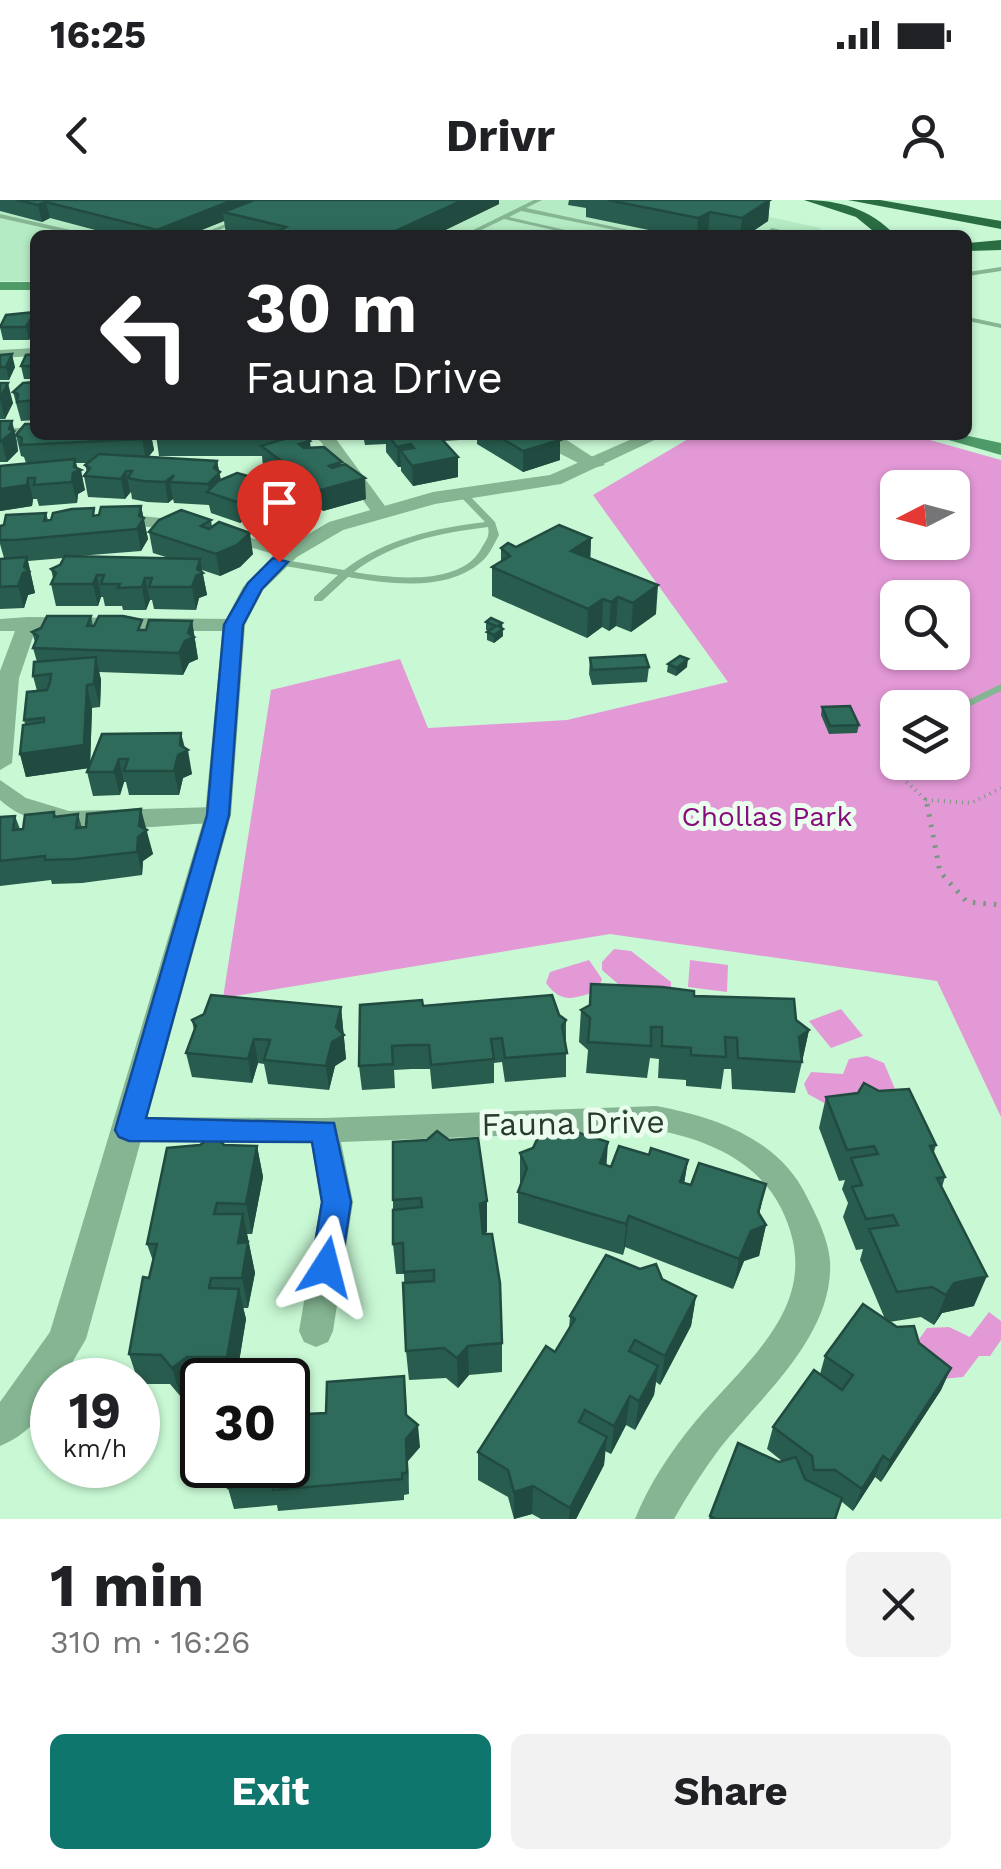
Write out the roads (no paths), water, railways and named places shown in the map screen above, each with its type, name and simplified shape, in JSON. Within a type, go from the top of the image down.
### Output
[{"type":"highway","points":[[811,200],[862,214],[881,230]]},
{"type":"highway","points":[[856,200],[1001,225]]},
{"type":"highway","points":[[941,200],[1001,210]]},
{"type":"highway","points":[[972,247],[1001,244]]},
{"type":"main road","points":[[0,286],[30,286]]},
{"type":"main road","points":[[0,296],[30,296]]},
{"type":"main road","points":[[972,429],[1001,436]]},
{"type":"main road","points":[[962,440],[1001,449]]},
{"type":"street","points":[[0,354],[30,352]]},
{"type":"street","points":[[0,434],[30,432]]},
{"type":"street","points":[[328,440],[379,510]]},
{"type":"street","points":[[555,440],[596,465]]},
{"type":"street","points":[[0,1427],[20,1410],[67,1339],[218,815],[234,625],[254,587],[285,557],[336,526],[379,510],[554,480],[646,440]]},
{"type":"street","points":[[84,520],[155,517],[186,522],[285,557]]},
{"type":"street","points":[[0,763],[8,678],[28,623]]},
{"type":"street","points":[[0,625],[234,625]]},
{"type":"street","points":[[2,795],[36,814],[66,820],[218,815]]},
{"type":"street","name":"Fauna Drive","points":[[129,1130],[324,1130],[656,1118],[692,1125],[750,1152],[786,1187],[808,1230],[813,1253],[810,1300],[801,1322],[704,1441],[654,1519]]},
{"type":"street","points":[[316,1331],[336,1202],[324,1130]]},
{"type":"lane","points":[[477,230],[539,200]]},
{"type":"lane","points":[[521,209],[624,230]]},
{"type":"lane","points":[[214,230],[252,215]]},
{"type":"lane","points":[[0,216],[62,230]]},
{"type":"lane","points":[[503,218],[560,230]]},
{"type":"lane","points":[[972,274],[1001,270]]},
{"type":"lane","points":[[972,320],[1001,326]]},
{"type":"lane","points":[[285,557],[407,581],[460,573],[479,563],[490,550],[492,524],[463,494]]},
{"type":"lane","points":[[318,598],[346,570],[380,549],[416,536],[492,524]]},
{"type":"lane","points":[[970,702],[1001,686]]},
{"type":"park label","name":"Chollas Park","points":[[767,816]]}]
